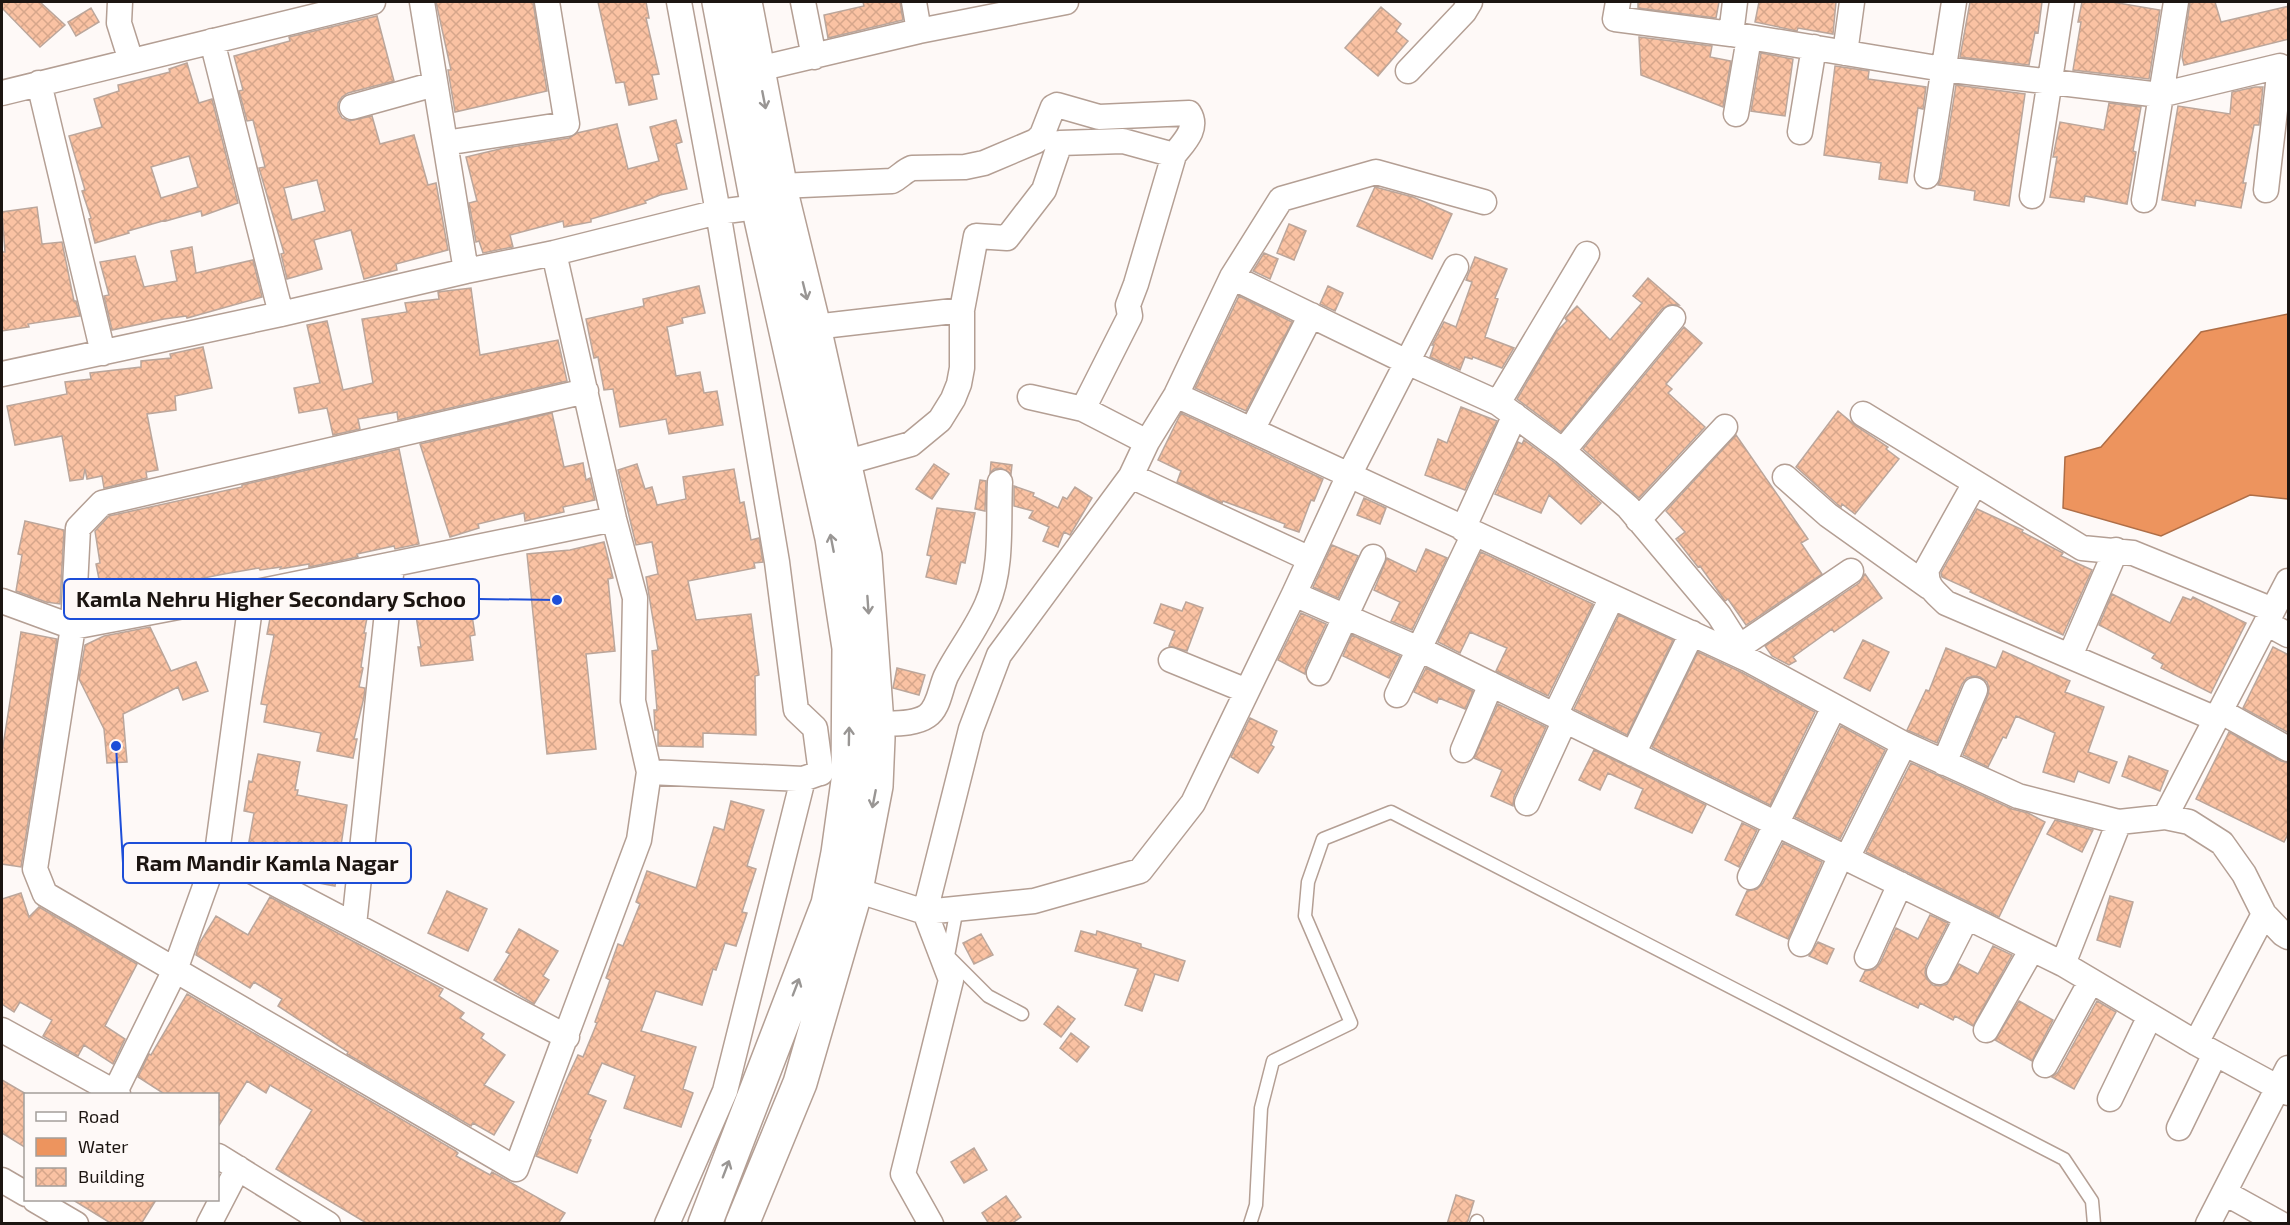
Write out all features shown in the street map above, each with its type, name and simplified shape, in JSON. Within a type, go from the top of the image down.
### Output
[{"type":"main road","points":[[719,2],[774,199],[814,327],[865,556],[877,724],[876,786],[856,890],[800,1083],[742,1224]]},
{"type":"main road","points":[[705,1224],[828,904],[838,853],[824,778],[849,648],[774,199],[758,69],[745,2]]},
{"type":"street","points":[[102,2],[120,12],[130,61]]},
{"type":"street","points":[[2,93],[212,41],[310,9],[373,2]]},
{"type":"street","points":[[422,2],[466,271]]},
{"type":"street","points":[[445,143],[567,124],[547,2]]},
{"type":"street","points":[[667,1224],[725,1091],[824,778],[815,728],[796,710],[777,562],[718,212],[678,2]]},
{"type":"street","points":[[803,2],[814,57]]},
{"type":"street","points":[[914,2],[919,31]]},
{"type":"street","points":[[758,69],[919,31],[1066,2]]},
{"type":"street","points":[[1408,71],[1464,12],[1470,2]]},
{"type":"street","points":[[1618,2],[1616,19],[1814,47],[1943,69],[2160,95],[2280,66],[2266,190]]},
{"type":"street","points":[[1736,2],[1740,36],[1736,114]]},
{"type":"street","points":[[1845,53],[1852,2]]},
{"type":"street","points":[[1927,176],[1954,2]]},
{"type":"street","points":[[2032,196],[2062,2]]},
{"type":"street","points":[[2144,200],[2176,2]]},
{"type":"street","points":[[212,41],[281,314]]},
{"type":"street","points":[[1800,132],[1814,47]]},
{"type":"street","points":[[39,83],[103,353]]},
{"type":"street","points":[[352,107],[435,84]]},
{"type":"street","points":[[2,374],[554,253],[774,199],[892,181],[904,171],[912,168],[984,163],[1036,141],[1042,135],[1053,108],[1057,105],[1099,117],[1189,113],[1193,126],[1191,133],[1174,155],[1128,305],[1130,316],[1083,408]]},
{"type":"street","points":[[844,463],[911,444],[940,420],[960,384],[962,310],[976,236],[1007,238],[1044,190],[1060,143],[1123,141],[1174,155]]},
{"type":"street","points":[[932,1224],[903,1174],[951,980],[925,912],[971,729],[999,655],[1131,476],[1176,395],[1232,277],[1281,199],[1376,171],[1484,202]]},
{"type":"street","points":[[554,253],[586,392],[614,519],[635,598],[633,701],[649,772],[639,840],[516,1169],[45,894],[35,869],[73,627],[78,528],[102,503],[586,392]]},
{"type":"street","points":[[1397,695],[1469,532],[1506,409],[1587,254]]},
{"type":"street","points":[[856,890],[925,912],[1034,901],[1140,871],[1193,803],[1349,475],[1456,267]]},
{"type":"street","points":[[1232,277],[1506,409],[1563,451],[1628,507],[1719,615],[1743,652]]},
{"type":"street","points":[[814,327],[962,310]]},
{"type":"street","points":[[1252,430],[1311,315]]},
{"type":"street","points":[[1563,451],[1673,318]]},
{"type":"street","points":[[1176,395],[1612,597],[1692,633],[1743,652],[1904,744],[2018,796],[2120,822],[2165,817],[2189,822],[2222,843],[2244,874],[2264,914],[2283,934],[2289,937]]},
{"type":"street","points":[[1030,397],[1083,408],[1148,442]]},
{"type":"street","points":[[1863,414],[2082,548],[2133,553],[2270,617],[2289,635]]},
{"type":"street","points":[[1638,520],[1725,427]]},
{"type":"street","points":[[1131,476],[1310,559]]},
{"type":"street","points":[[1785,477],[1828,515],[1929,587],[1947,603],[2070,656],[2218,715],[2289,749]]},
{"type":"street","points":[[877,724],[918,720],[928,716],[935,708],[945,678],[960,655],[987,603],[996,561],[1000,482]]},
{"type":"street","points":[[1929,587],[1926,578],[1927,569],[1975,483]]},
{"type":"street","points":[[2,601],[73,627],[614,519]]},
{"type":"street","points":[[2070,656],[2116,550]]},
{"type":"street","points":[[1319,673],[1373,557]]},
{"type":"street","points":[[354,926],[392,565]]},
{"type":"street","points":[[1743,652],[1851,571]]},
{"type":"street","points":[[2165,817],[2289,581]]},
{"type":"street","points":[[117,1093],[175,970],[217,853],[252,593]]},
{"type":"street","points":[[1294,594],[1419,649],[2063,964],[2205,1048],[2285,1083],[2208,1224]]},
{"type":"street","points":[[1527,803],[1560,718],[1612,597]]},
{"type":"street","points":[[1633,754],[1692,633]]},
{"type":"street","points":[[1171,660],[1247,691]]},
{"type":"street","points":[[1463,750],[1491,684]]},
{"type":"street","points":[[1944,763],[1975,690]]},
{"type":"street","points":[[1750,877],[1834,706]]},
{"type":"street","points":[[1801,944],[1904,744]]},
{"type":"street","points":[[649,772],[824,778]]},
{"type":"street","points":[[2063,964],[2120,822]]},
{"type":"street","points":[[217,853],[567,1037]]},
{"type":"street","points":[[1867,957],[1900,884]]},
{"type":"street","points":[[2179,1128],[2205,1048],[2264,914]]},
{"type":"street","points":[[1938,972],[1967,917]]},
{"type":"street","points":[[1986,1030],[2032,949]]},
{"type":"street","points":[[2045,1065],[2091,981]]},
{"type":"street","points":[[2110,1099],[2150,1016]]},
{"type":"street","points":[[2,1030],[115,1093]]},
{"type":"street","points":[[219,1157],[328,1224]]},
{"type":"street","points":[[209,1224],[238,1168]]},
{"type":"street","points":[[2,1180],[24,1193]]},
{"type":"street","points":[[2225,1193],[2281,1224]]},
{"type":"street","points":[[37,1201],[76,1224]]},
{"type":"lane","points":[[1250,1224],[1256,1205],[1261,1108],[1273,1061],[1351,1023],[1305,916],[1308,882],[1323,839],[1391,812],[2064,1159],[2092,1201],[2094,1224]]},
{"type":"lane","points":[[957,909],[948,956],[988,996],[1022,1014]]},
{"type":"water","points":[[2288,314],[2288,499],[2250,495],[2161,536],[2063,508],[2065,457],[2101,447],[2201,332]]},
{"type":"building","points":[[2,2],[40,2],[65,25],[40,47],[2,8]]},
{"type":"building","points":[[436,2],[533,2],[547,91],[455,112],[448,70],[451,70]]},
{"type":"building","points":[[598,2],[646,2],[649,18],[646,18],[659,74],[652,75],[657,99],[629,105],[624,82],[616,83]]},
{"type":"building","points":[[863,2],[900,2],[903,20],[828,38],[824,15],[864,6]]},
{"type":"building","points":[[1638,2],[1719,2],[1716,18],[1638,8]]},
{"type":"building","points":[[1759,2],[1836,2],[1833,34],[1798,28],[1797,31],[1755,22]]},
{"type":"building","points":[[1970,2],[2042,2],[2038,33],[2035,32],[2029,65],[1960,57]]},
{"type":"building","points":[[2082,2],[2112,2],[2160,10],[2149,79],[2073,70]]},
{"type":"building","points":[[2190,2],[2215,2],[2221,22],[2289,6],[2289,39],[2184,65],[2182,57]]},
{"type":"building","points":[[1381,7],[1401,24],[1396,31],[1408,41],[1378,76],[1345,48]]},
{"type":"building","points":[[91,8],[99,22],[76,36],[68,22]]},
{"type":"building","points":[[377,16],[394,81],[348,93],[338,103],[338,111],[342,118],[349,121],[372,116],[380,144],[414,135],[428,185],[436,183],[448,250],[396,264],[397,270],[364,279],[351,230],[314,240],[322,269],[287,279],[281,254],[284,253],[259,168],[265,167],[253,120],[247,121],[239,91],[243,90],[234,56],[290,41],[289,37]],"holes":[[[317,180],[325,211],[292,220],[284,188]]]},
{"type":"building","points":[[1639,37],[1712,46],[1710,57],[1731,61],[1723,107],[1641,75]]},
{"type":"building","points":[[1761,53],[1793,59],[1785,116],[1751,111]]},
{"type":"building","points":[[187,63],[199,103],[212,99],[238,203],[202,216],[201,211],[166,220],[95,243],[89,219],[91,218],[82,191],[85,190],[69,136],[102,127],[94,99],[119,91],[118,85],[170,72],[169,69]],"holes":[[[189,156],[198,187],[161,198],[151,167]]]},
{"type":"building","points":[[1835,66],[1869,71],[1868,79],[1926,87],[1923,109],[1918,108],[1907,183],[1879,179],[1881,163],[1824,155]]},
{"type":"building","points":[[1956,85],[2025,94],[2009,206],[1974,200],[1975,191],[1938,185]]},
{"type":"building","points":[[2263,87],[2259,125],[2254,125],[2243,183],[2246,183],[2241,208],[2196,200],[2195,206],[2162,200],[2178,106],[2230,114],[2232,92]]},
{"type":"building","points":[[2109,103],[2141,107],[2127,204],[2085,196],[2084,202],[2050,197],[2057,157],[2053,157],[2060,122],[2104,130]]},
{"type":"building","points":[[676,120],[682,142],[676,144],[687,189],[660,195],[645,201],[646,203],[591,219],[591,222],[564,227],[563,221],[510,235],[513,247],[483,253],[479,241],[476,242],[469,203],[477,201],[466,157],[504,148],[569,138],[577,133],[617,124],[628,169],[659,161],[650,127]]},
{"type":"building","points":[[1375,187],[1413,197],[1452,214],[1432,259],[1357,226]]},
{"type":"building","points":[[37,207],[42,244],[62,242],[74,301],[76,301],[80,316],[28,324],[29,327],[2,331],[2,252],[5,252],[2,212]]},
{"type":"building","points":[[1289,224],[1306,231],[1294,260],[1277,253]]},
{"type":"building","points":[[192,247],[196,273],[253,260],[262,297],[187,318],[186,316],[164,319],[112,330],[104,296],[109,295],[100,262],[135,256],[144,287],[177,281],[171,251]]},
{"type":"building","points":[[1264,253],[1278,259],[1270,279],[1253,271]]},
{"type":"building","points":[[1475,257],[1507,269],[1495,298],[1498,299],[1485,337],[1514,348],[1502,368],[1473,357],[1472,359],[1465,357],[1460,370],[1430,357],[1434,345],[1432,345],[1444,322],[1456,327],[1472,282],[1466,280]]},
{"type":"building","points":[[1648,278],[1679,305],[1669,305],[1662,309],[1561,432],[1517,399],[1557,331],[1567,321],[1565,318],[1577,306],[1610,340],[1642,303],[1633,296]]},
{"type":"building","points":[[699,286],[705,313],[682,318],[683,323],[667,327],[676,376],[700,372],[704,393],[717,391],[723,425],[669,434],[666,419],[620,427],[613,389],[604,390],[598,357],[594,358],[586,319],[644,306],[643,299]]},
{"type":"building","points":[[1328,286],[1343,293],[1335,311],[1320,304]]},
{"type":"building","points":[[471,288],[480,355],[558,340],[567,381],[398,420],[397,412],[358,419],[360,429],[333,435],[327,408],[299,413],[294,388],[320,383],[307,325],[327,321],[343,390],[373,383],[362,319],[407,312],[405,303],[439,299],[438,292]]},
{"type":"building","points":[[1239,296],[1292,322],[1246,411],[1195,388]]},
{"type":"building","points":[[1684,327],[1702,343],[1666,384],[1672,389],[1668,393],[1705,427],[1639,498],[1583,449]]},
{"type":"building","points":[[203,347],[212,388],[175,396],[176,410],[147,414],[158,470],[146,472],[147,478],[104,488],[102,476],[87,479],[85,469],[83,479],[70,481],[62,436],[15,445],[7,406],[67,394],[65,382],[91,379],[90,373],[141,367],[141,361],[171,358],[170,354]]},
{"type":"building","points":[[1461,407],[1497,421],[1465,490],[1425,475],[1438,439],[1447,443]]},
{"type":"building","points":[[1838,411],[1888,447],[1886,449],[1899,459],[1855,514],[1842,504],[1841,507],[1837,504],[1796,467]]},
{"type":"building","points":[[552,413],[564,467],[583,463],[586,480],[590,478],[595,500],[563,507],[564,512],[525,521],[524,513],[478,524],[479,528],[450,537],[420,444]]},
{"type":"building","points":[[1181,413],[1323,479],[1314,501],[1311,500],[1299,532],[1284,527],[1285,524],[1223,501],[1222,503],[1177,482],[1181,471],[1158,460]]},
{"type":"building","points":[[1736,435],[1808,539],[1801,543],[1822,574],[1746,625],[1728,599],[1725,601],[1700,566],[1698,567],[1676,539],[1685,532],[1666,511]]},
{"type":"building","points":[[1524,440],[1554,462],[1601,503],[1581,524],[1549,495],[1541,513],[1495,494],[1518,442],[1522,444]]},
{"type":"building","points":[[399,449],[419,544],[395,549],[394,546],[357,554],[358,557],[309,567],[309,564],[280,569],[281,567],[260,570],[259,568],[224,574],[193,580],[194,586],[104,604],[96,564],[100,563],[95,531],[109,516]]},
{"type":"building","points":[[991,462],[1012,465],[1011,474],[1001,468],[994,469],[990,473]]},
{"type":"building","points":[[637,464],[645,489],[652,487],[657,505],[686,499],[683,477],[734,469],[740,503],[744,502],[751,540],[759,538],[763,562],[754,563],[755,568],[688,581],[696,620],[751,614],[759,675],[755,676],[756,735],[703,733],[703,747],[658,746],[658,730],[655,730],[654,710],[657,710],[652,651],[658,650],[646,577],[658,574],[652,542],[636,545],[618,470]]},
{"type":"building","points":[[934,464],[949,474],[932,499],[916,489]]},
{"type":"building","points":[[980,480],[986,481],[985,511],[975,509]]},
{"type":"building","points":[[1014,486],[1034,493],[1033,496],[1058,508],[1063,497],[1067,499],[1075,487],[1092,498],[1070,535],[1064,532],[1058,547],[1043,541],[1049,527],[1029,518],[1033,511],[1014,506]]},
{"type":"building","points":[[1364,498],[1386,508],[1380,524],[1357,515]]},
{"type":"building","points":[[937,508],[975,513],[965,563],[961,562],[956,584],[926,577],[931,556],[927,555]]},
{"type":"building","points":[[1977,509],[2023,530],[2022,532],[2063,553],[2061,556],[2092,570],[2063,635],[1942,577],[1941,573]]},
{"type":"building","points":[[25,521],[64,530],[60,604],[46,602],[16,591],[22,555],[18,554]]},
{"type":"building","points":[[604,542],[613,578],[608,579],[615,651],[586,654],[596,749],[547,754],[527,554],[570,550]]},
{"type":"building","points":[[1332,545],[1358,556],[1338,598],[1313,587]]},
{"type":"building","points":[[1426,549],[1447,558],[1412,630],[1391,621],[1400,602],[1374,590],[1387,558],[1416,572]]},
{"type":"building","points":[[1481,552],[1593,604],[1548,696],[1496,671],[1507,648],[1470,632],[1460,653],[1438,642]]},
{"type":"building","points":[[1865,574],[1882,598],[1834,632],[1832,629],[1793,657],[1796,661],[1789,665],[1772,656],[1765,646],[1859,583]]},
{"type":"building","points":[[347,588],[372,593],[364,633],[366,633],[361,667],[363,668],[359,687],[365,688],[364,697],[354,739],[357,739],[353,758],[317,751],[321,733],[264,722],[267,705],[261,704],[274,635],[267,634],[273,603],[283,601],[324,609],[327,592]]},
{"type":"building","points":[[2112,594],[2170,623],[2183,597],[2191,600],[2193,597],[2246,623],[2211,693],[2161,668],[2163,664],[2152,658],[2155,654],[2099,625]]},
{"type":"building","points":[[470,602],[475,635],[470,636],[473,660],[421,666],[418,647],[421,647],[415,610]]},
{"type":"building","points":[[1186,602],[1203,608],[1187,651],[1169,646],[1175,631],[1154,623],[1161,604],[1182,611]]},
{"type":"building","points":[[1301,613],[1326,624],[1305,674],[1278,660]]},
{"type":"building","points":[[1619,615],[1673,640],[1627,735],[1574,709]]},
{"type":"building","points":[[150,627],[171,671],[196,662],[208,691],[183,700],[178,687],[123,714],[127,762],[107,763],[104,729],[79,679],[85,645],[104,636]]},
{"type":"building","points":[[21,632],[57,639],[21,867],[2,864],[2,752]]},
{"type":"building","points":[[1352,635],[1400,656],[1389,678],[1343,656]]},
{"type":"building","points":[[1863,640],[1889,652],[1870,691],[1844,678]]},
{"type":"building","points":[[2273,647],[2289,655],[2289,733],[2243,708]]},
{"type":"building","points":[[1946,648],[1996,668],[2003,651],[2070,681],[2065,692],[2104,707],[2088,752],[2117,762],[2109,783],[2078,771],[2074,782],[2043,772],[2055,733],[2016,716],[2006,738],[2003,737],[1988,767],[1963,755],[1988,695],[1987,682],[1980,677],[1967,678],[1962,684],[1937,743],[1907,730],[1926,690],[1929,691]]},
{"type":"building","points":[[1698,652],[1741,672],[1815,712],[1770,805],[1652,747]]},
{"type":"building","points":[[897,668],[925,675],[919,695],[893,688]]},
{"type":"building","points":[[1426,668],[1473,691],[1465,709],[1439,698],[1437,703],[1414,692]]},
{"type":"building","points":[[1498,704],[1546,727],[1514,797],[1513,806],[1491,796],[1502,770],[1474,758]]},
{"type":"building","points":[[1250,718],[1277,731],[1271,745],[1274,747],[1258,773],[1231,757]]},
{"type":"building","points":[[1841,726],[1885,750],[1840,839],[1795,817]]},
{"type":"building","points":[[2229,732],[2281,761],[2289,763],[2289,832],[2284,842],[2196,799]]},
{"type":"building","points":[[1594,750],[1706,805],[1692,833],[1635,808],[1643,789],[1608,773],[1600,790],[1579,780]]},
{"type":"building","points":[[258,754],[300,762],[295,790],[298,790],[297,795],[347,805],[335,886],[297,879],[300,864],[247,853],[254,813],[244,811],[249,781],[252,782]]},
{"type":"building","points":[[2129,756],[2168,771],[2160,791],[2122,776]]},
{"type":"building","points":[[1911,763],[2045,822],[1999,917],[1866,852]]},
{"type":"building","points":[[731,801],[764,810],[747,866],[756,869],[742,912],[747,913],[736,946],[725,943],[716,970],[713,969],[702,1005],[656,991],[641,1031],[696,1047],[683,1089],[693,1093],[681,1127],[624,1108],[635,1076],[602,1063],[588,1094],[606,1101],[577,1173],[536,1156],[565,1083],[578,1055],[583,1057],[597,1023],[595,1022],[610,980],[606,978],[618,944],[623,946],[640,904],[636,902],[647,871],[696,888],[714,827],[724,830]]},
{"type":"building","points":[[2055,820],[2093,830],[2082,852],[2047,834]]},
{"type":"building","points":[[1742,823],[1757,830],[1739,867],[1725,860]]},
{"type":"building","points":[[1783,843],[1822,862],[1788,939],[1736,915],[1747,891],[1757,889],[1763,883]]},
{"type":"building","points":[[447,891],[487,909],[468,951],[428,933]]},
{"type":"building","points":[[21,893],[29,917],[39,907],[137,964],[105,1026],[125,1039],[113,1064],[84,1045],[78,1056],[43,1036],[52,1020],[20,1002],[14,1012],[2,1004],[2,899]]},
{"type":"building","points":[[2110,896],[2133,902],[2120,947],[2097,940]]},
{"type":"building","points":[[270,897],[443,989],[439,996],[464,1013],[460,1018],[484,1034],[481,1038],[505,1055],[484,1085],[514,1102],[494,1135],[473,1123],[471,1126],[347,1054],[348,1052],[278,1006],[282,999],[254,982],[250,988],[196,955],[199,944],[216,916],[248,935]]},
{"type":"building","points":[[1930,915],[1948,923],[1926,966],[1927,979],[1933,985],[1947,984],[1959,964],[1978,974],[1993,946],[2012,955],[1973,1026],[1955,1016],[1953,1020],[1920,1003],[1918,1008],[1860,981],[1865,971],[1875,969],[1880,963],[1896,928],[1918,939]]},
{"type":"building","points":[[519,929],[558,951],[543,976],[549,980],[534,1004],[494,980],[510,954],[506,952]]},
{"type":"building","points":[[1081,931],[1096,935],[1097,931],[1141,944],[1141,947],[1185,961],[1178,981],[1155,974],[1142,1011],[1125,1005],[1138,969],[1075,951]]},
{"type":"building","points":[[981,934],[993,955],[974,964],[963,943]]},
{"type":"building","points":[[1818,942],[1834,949],[1827,964],[1809,956]]},
{"type":"building","points":[[187,994],[456,1151],[458,1153],[456,1156],[490,1175],[492,1172],[565,1213],[558,1224],[368,1224],[276,1169],[312,1110],[270,1085],[266,1093],[247,1081],[219,1125],[219,1093],[163,1093],[138,1077],[149,1054],[151,1055]]},
{"type":"building","points":[[2019,1001],[2053,1020],[2032,1061],[1995,1040]]},
{"type":"building","points":[[2097,1001],[2116,1012],[2074,1089],[2052,1077],[2058,1072]]},
{"type":"building","points":[[1058,1006],[1075,1019],[1061,1037],[1044,1024]]},
{"type":"building","points":[[1071,1033],[1089,1047],[1077,1062],[1060,1048]]},
{"type":"building","points":[[2,1080],[24,1093],[24,1147],[2,1133]]},
{"type":"building","points":[[974,1148],[987,1170],[964,1183],[951,1162]]},
{"type":"building","points":[[1456,1195],[1474,1201],[1467,1224],[1447,1224]]},
{"type":"building","points":[[1006,1196],[1021,1217],[1011,1224],[989,1224],[982,1213]]},
{"type":"building","points":[[75,1201],[155,1201],[141,1224],[112,1224]]},
{"type":"place","name":"Kamla Nehru Higher Secondary Schoo","points":[[557,600]]},
{"type":"place","name":"Ram Mandir Kamla Nagar","points":[[116,746]]}]
